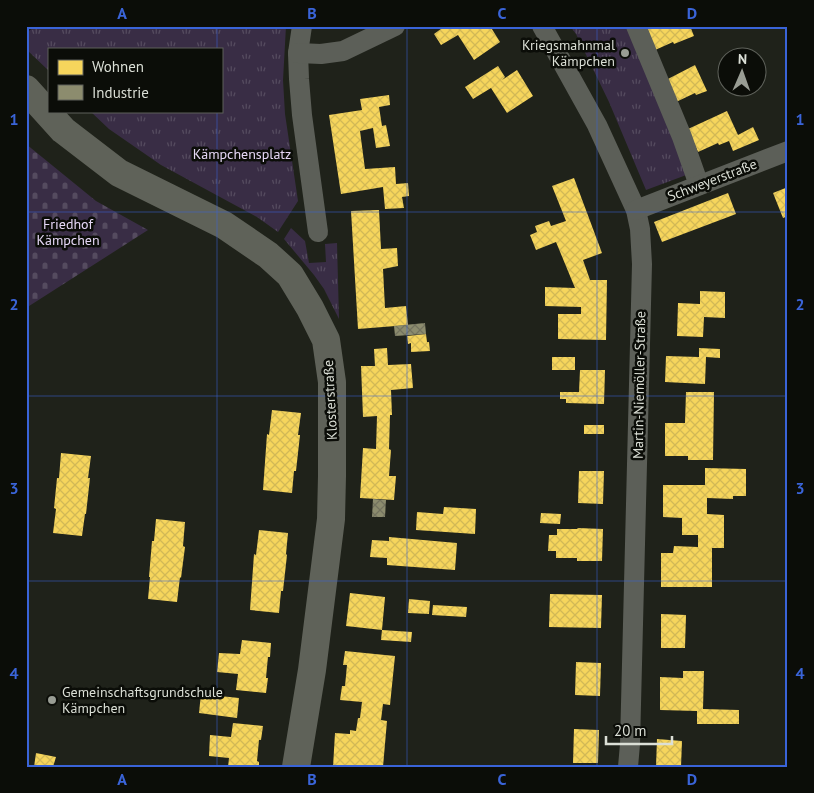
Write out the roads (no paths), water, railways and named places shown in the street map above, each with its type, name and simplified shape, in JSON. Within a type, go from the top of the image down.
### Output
[{"type":"main road","name":"Klosterstraße","points":[[26,89],[63,130],[119,172],[224,225],[268,255],[290,275],[310,308],[326,340],[332,382],[331,519],[312,670],[296,767]]},
{"type":"street","points":[[302,26],[298,53],[299,79],[318,232]]},
{"type":"street","points":[[298,53],[321,54],[343,51],[395,26]]},
{"type":"street","name":"Martin-Niemöller-Straße","points":[[542,26],[597,124],[636,210],[640,229],[642,264],[628,767]]},
{"type":"street","points":[[636,26],[682,138],[699,185]]},
{"type":"street","name":"Schweyerstraße","points":[[636,210],[788,151]]},
{"type":"place","name":"Kriegsmahnmal Kämpchen","points":[[625,53]]},
{"type":"place","name":"Gemeinschaftsgrundschule Kämpchen","points":[[52,700]]},
{"type":"park label","name":"Kämpchensplatz","points":[[242,154]]},
{"type":"park label","name":"Friedhof Kämpchen","points":[[68,232]]}]
